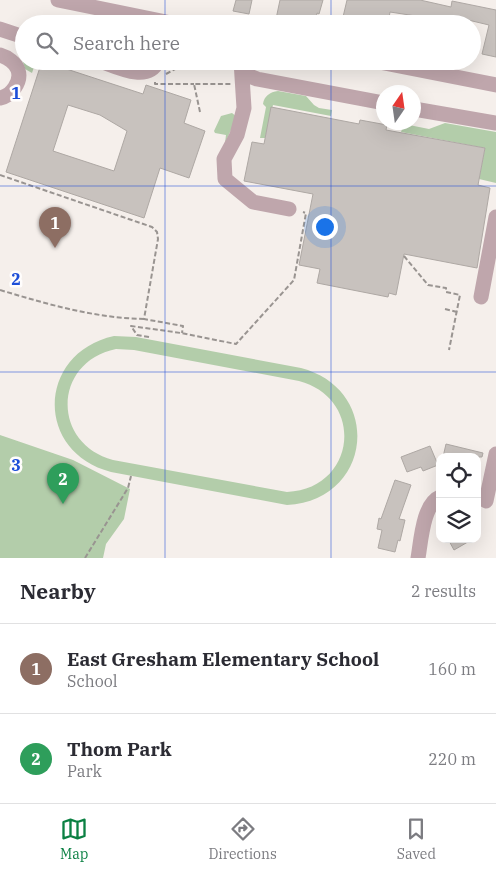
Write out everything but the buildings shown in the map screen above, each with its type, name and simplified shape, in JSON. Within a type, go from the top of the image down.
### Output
[{"type":"street","points":[[58,0],[131,15]]},
{"type":"street","points":[[0,29],[15,33]]},
{"type":"street","points":[[0,55],[13,62],[15,65]]},
{"type":"street","points":[[0,98],[6,97],[14,90],[18,80],[18,70]]},
{"type":"street","points":[[127,70],[147,73],[152,70]]},
{"type":"street","points":[[422,70],[496,84]]},
{"type":"street","points":[[289,209],[253,202],[225,179],[224,159],[237,135],[244,108],[242,74],[256,79],[376,102]]},
{"type":"street","points":[[421,110],[496,123]]},
{"type":"street","points":[[481,297],[496,217]]},
{"type":"street","points":[[486,502],[496,454]]},
{"type":"street","points":[[418,558],[427,510],[438,498]]},
{"type":"path","points":[[154,80],[155,84],[236,84],[242,74]]},
{"type":"path","points":[[194,84],[200,112]]},
{"type":"path","points":[[0,175],[154,228],[158,239],[144,320]]},
{"type":"path","points":[[149,337],[137,335],[131,326],[182,333],[236,344],[294,280],[306,213],[289,209]]},
{"type":"path","points":[[404,256],[428,285],[446,288],[446,292],[460,295],[449,350]]},
{"type":"path","points":[[0,290],[68,310],[123,319],[177,324],[183,326],[182,333]]},
{"type":"path","points":[[446,309],[457,312]]},
{"type":"path","points":[[85,558],[128,488],[132,476]]},
{"type":"green space","points":[[278,91],[306,96],[319,108],[332,110],[331,116],[273,105],[265,138],[260,138],[266,107],[263,104],[264,101],[272,92]]},
{"type":"green space","points":[[232,113],[237,117],[225,143],[226,135],[215,133],[214,131],[221,116]]},
{"type":"green space","points":[[445,123],[496,132],[496,183],[479,179],[485,148],[401,132],[402,130],[421,130],[421,127],[429,129]]},
{"type":"green space","points":[[114,336],[136,337],[301,368],[328,380],[346,398],[355,420],[357,443],[351,466],[337,485],[315,499],[287,505],[111,472],[86,461],[68,445],[58,425],[55,403],[59,381],[70,362],[89,346]],"holes":[[[116,349],[134,350],[299,381],[321,391],[335,406],[343,423],[344,442],[339,460],[327,476],[310,487],[287,492],[113,460],[93,451],[78,437],[70,421],[68,403],[71,385],[80,369],[95,357]]]},
{"type":"green space","points":[[0,435],[73,460],[130,489],[124,519],[106,544],[103,558],[0,558]]},
{"type":"place","name":"East Gresham Elementary School","points":[[55,248]]},
{"type":"place","name":"Thom Park","points":[[63,504]]}]
